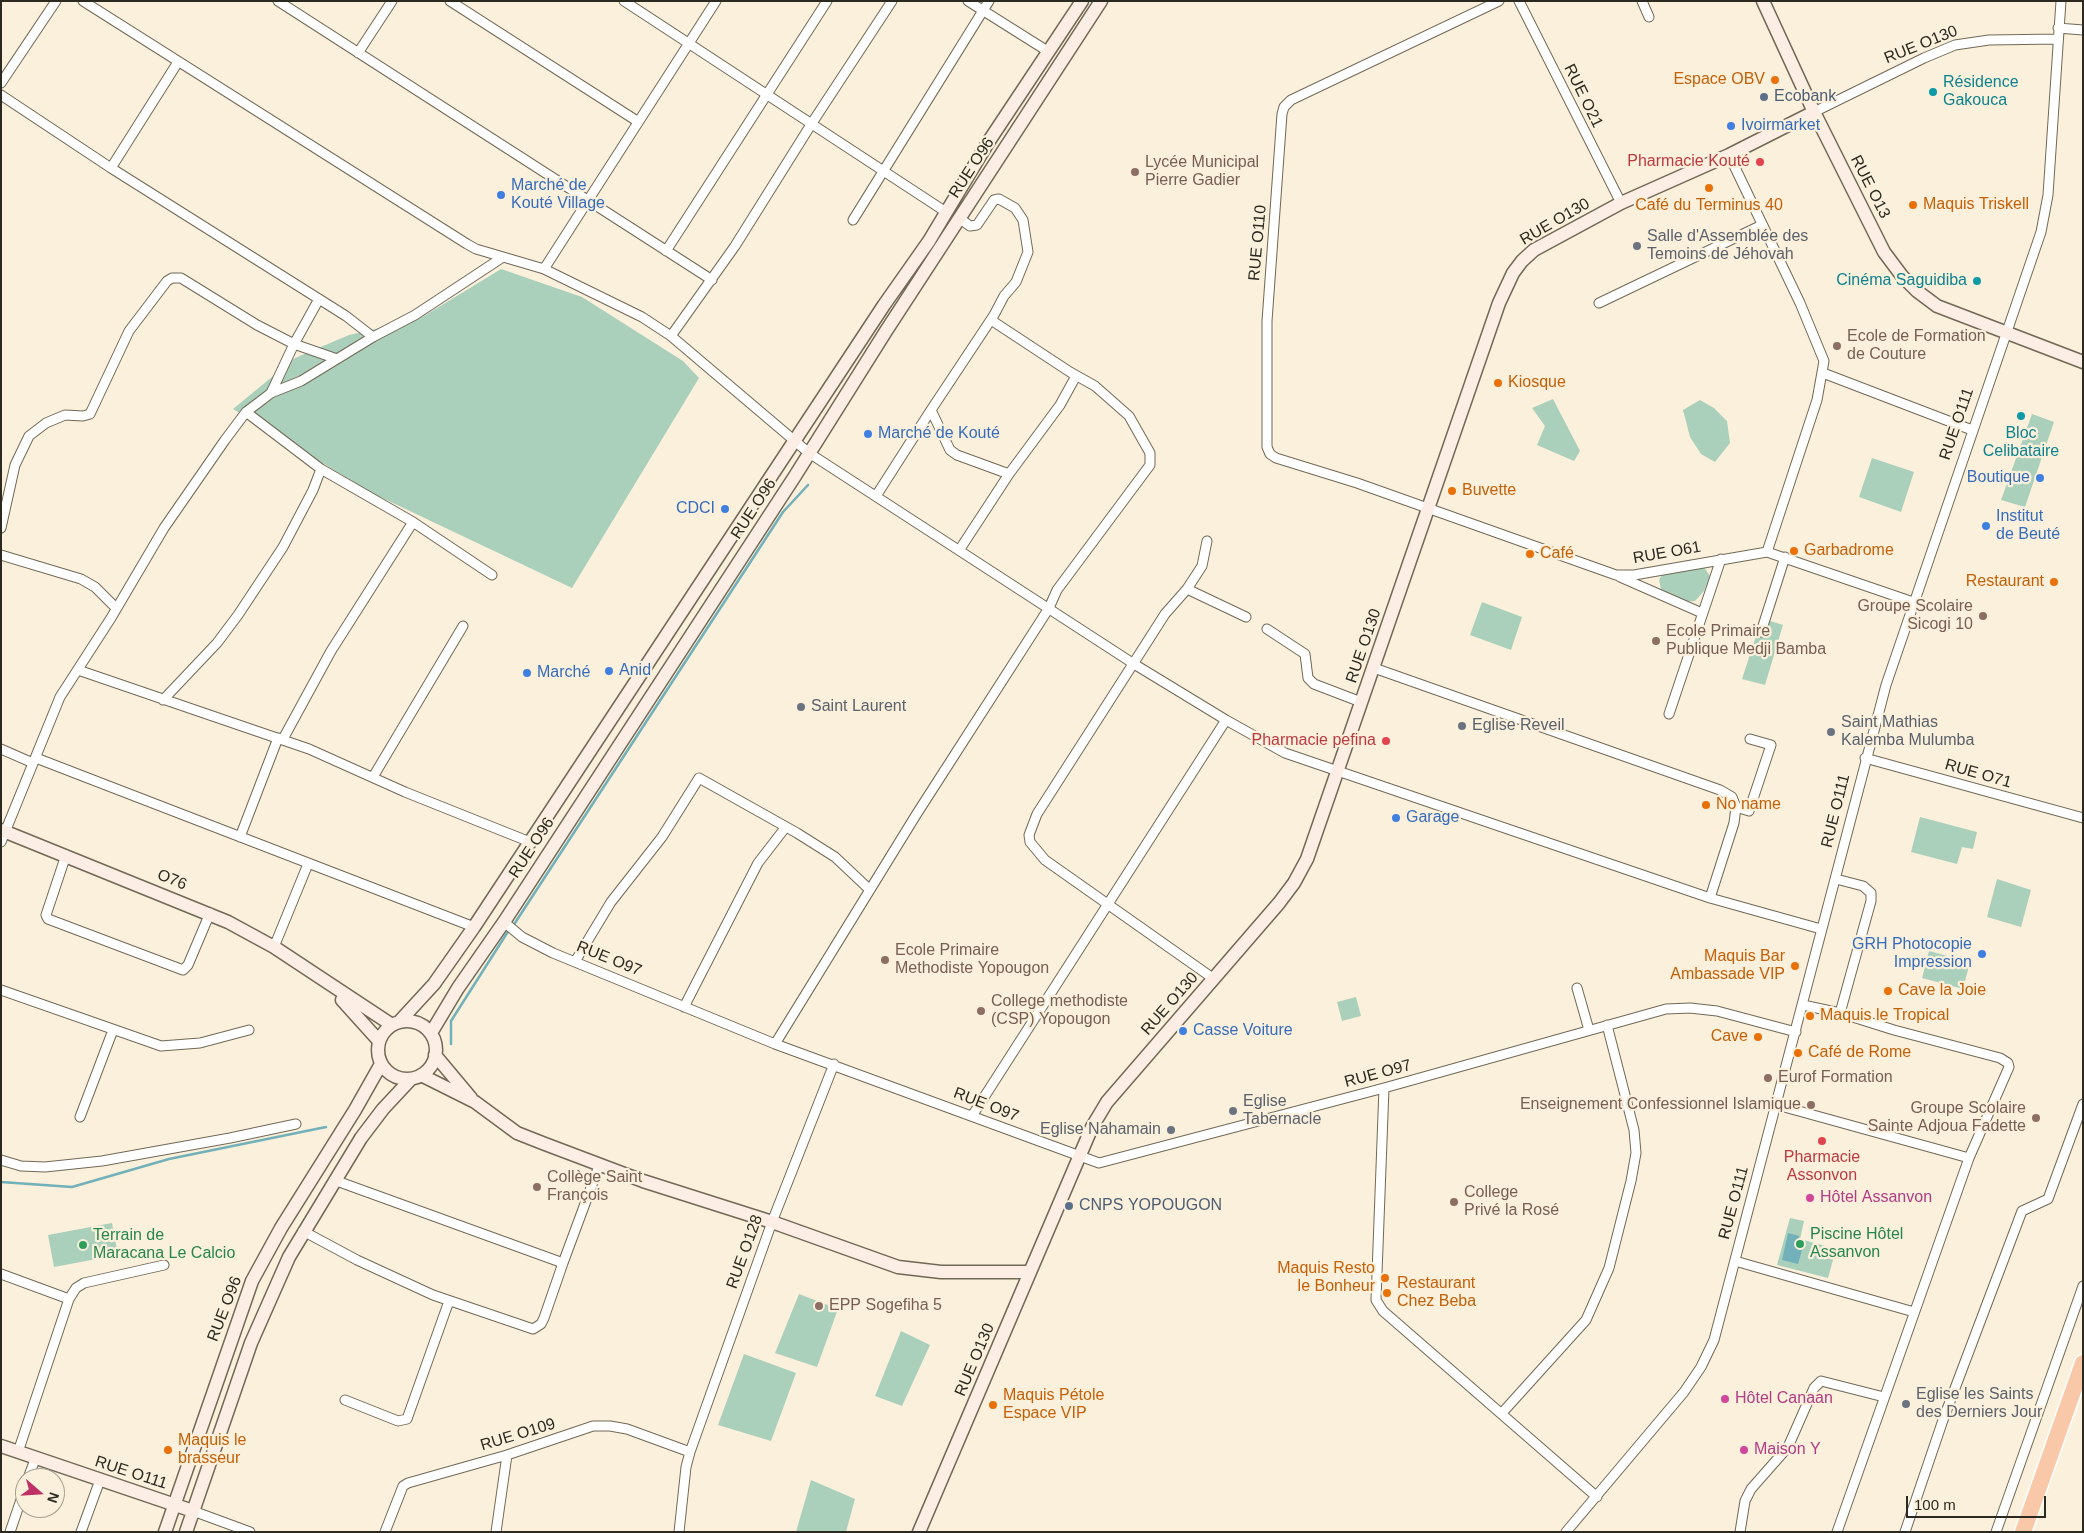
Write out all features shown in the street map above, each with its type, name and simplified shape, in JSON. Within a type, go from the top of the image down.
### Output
[{"type":"highway","points":[[2023,1532],[2083,1363]]},
{"type":"main road","name":"RUE O96","points":[[395,1023],[434,984],[474,926],[946,212],[989,141],[1082,1]]},
{"type":"main road","name":"RUE O96","points":[[431,1033],[458,988],[504,922],[1101,1]]},
{"type":"main road","name":"RUE O13","points":[[1763,1],[1814,112],[1884,252],[1902,276],[1917,291],[1937,306],[2083,362]]},
{"type":"main road","name":"RUE O130","points":[[919,1532],[1092,1126],[1107,1102],[1214,979],[1294,882],[1310,852],[1499,303],[1513,274],[1522,261],[1534,250],[1621,203],[1729,155],[1814,112]]},
{"type":"main road","name":"O76","points":[[3,834],[66,855],[210,913],[274,947],[321,979]]},
{"type":"main road","points":[[321,979],[395,1023]]},
{"type":"main road","points":[[321,979],[357,1015],[379,1042]]},
{"type":"main road","points":[[186,1532],[251,1343],[272,1291],[303,1231],[334,1180],[383,1109],[416,1077],[431,1067],[435,1055],[434,1040],[431,1033],[420,1024],[406,1021],[395,1023],[386,1029],[379,1042],[378,1049],[381,1064],[385,1070],[397,1077],[416,1077],[474,1102],[517,1133],[599,1166],[772,1222],[898,1267],[922,1271],[1029,1272]]},
{"type":"main road","points":[[435,1055],[474,1102]]},
{"type":"main road","name":"RUE O96","points":[[165,1532],[252,1281],[280,1228],[355,1110],[381,1064]]},
{"type":"main road","name":"RUE O111","points":[[1,1446],[193,1511]]},
{"type":"street","points":[[1,83],[56,1]]},
{"type":"street","points":[[83,1],[476,250],[544,269],[616,302],[671,336],[809,453],[960,549],[1134,664],[1284,753],[1710,898],[1822,929]]},
{"type":"street","points":[[358,53],[392,1]]},
{"type":"street","points":[[450,1],[637,121]]},
{"type":"street","points":[[624,1],[946,212]]},
{"type":"street","points":[[544,269],[637,121],[716,1]]},
{"type":"street","points":[[666,251],[827,1]]},
{"type":"street","points":[[671,336],[712,280],[892,1]]},
{"type":"street","points":[[968,1],[1049,52]]},
{"type":"street","points":[[853,220],[989,1]]},
{"type":"street","name":"RUE O110","points":[[1428,509],[1276,458],[1270,454],[1267,447],[1268,321],[1282,114],[1291,100],[1499,1]]},
{"type":"street","name":"RUE O21","points":[[1519,1],[1621,203]]},
{"type":"street","points":[[1642,1],[1649,16]]},
{"type":"street","name":"RUE O111","points":[[1566,1532],[1597,1497],[1702,1367],[1714,1340],[1836,879],[1865,758],[1913,602],[2030,266],[2044,220],[2048,195],[2061,1]]},
{"type":"street","points":[[281,2],[712,280]]},
{"type":"street","points":[[2058,28],[2083,30]]},
{"type":"street","name":"RUE O130","points":[[1814,112],[1924,58],[1956,45],[1988,40],[2058,39]]},
{"type":"street","points":[[111,168],[178,62]]},
{"type":"street","points":[[1,95],[111,168],[320,300],[373,337]]},
{"type":"street","points":[[1729,155],[1822,350],[1823,373],[1793,477],[1767,552]]},
{"type":"street","points":[[876,496],[930,410],[991,320],[1004,296],[1019,277],[1028,252],[1024,220],[1015,208],[999,199],[994,200],[977,224],[970,226],[959,218]]},
{"type":"street","points":[[1599,303],[1762,225]]},
{"type":"street","points":[[3,834],[35,761],[52,714],[164,528],[246,412],[271,394],[301,381],[373,337],[415,315],[503,257]]},
{"type":"street","points":[[1,528],[15,465],[29,436],[46,423],[65,415],[83,416],[90,414],[129,331],[167,281],[181,278],[257,325],[294,344],[337,359]]},
{"type":"street","points":[[271,394],[294,344],[320,300]]},
{"type":"street","points":[[775,1044],[870,890],[1049,608],[1057,590],[1150,465],[1150,453],[1131,419],[1094,386],[991,320]]},
{"type":"street","points":[[1823,373],[1972,430]]},
{"type":"street","points":[[960,549],[1009,474],[1060,404],[1076,376]]},
{"type":"street","points":[[930,410],[950,450],[957,455],[1009,474]]},
{"type":"street","points":[[246,412],[321,469],[413,522],[492,575]]},
{"type":"street","points":[[164,700],[218,643],[238,615],[283,547],[313,490],[321,469]]},
{"type":"street","name":"RUE O61","points":[[1428,509],[1616,575],[1634,575],[1767,552],[1913,602]]},
{"type":"street","points":[[240,837],[280,738],[330,652],[413,522]]},
{"type":"street","points":[[1207,541],[1202,566],[1187,589],[1164,614],[1037,814],[1029,834],[1030,842],[1045,860],[1107,906],[1214,979]]},
{"type":"street","points":[[1,555],[81,579],[95,587],[116,608]]},
{"type":"street","points":[[1762,632],[1784,557]]},
{"type":"street","points":[[1669,714],[1722,559]]},
{"type":"street","points":[[1616,575],[1702,613]]},
{"type":"street","points":[[1187,589],[1246,617]]},
{"type":"street","points":[[373,777],[463,626]]},
{"type":"street","points":[[1267,629],[1305,654],[1308,678],[1314,684],[1361,702]]},
{"type":"street","points":[[1374,668],[1720,790],[1732,797],[1736,807],[1734,823],[1710,898]]},
{"type":"street","points":[[78,670],[280,738],[373,777],[417,798],[530,842]]},
{"type":"street","points":[[972,1116],[1226,720]]},
{"type":"street","points":[[1736,807],[1748,811],[1770,745],[1750,739]]},
{"type":"street","points":[[1,749],[474,926]]},
{"type":"street","name":"RUE O71","points":[[1865,758],[2083,818]]},
{"type":"street","points":[[576,960],[611,902],[662,837],[699,778],[703,778],[835,856],[870,890]]},
{"type":"street","points":[[684,1007],[758,863],[785,828]]},
{"type":"street","points":[[66,855],[46,915],[48,920],[183,970],[188,965],[210,913]]},
{"type":"street","points":[[274,947],[308,864]]},
{"type":"street","points":[[1836,879],[1863,886],[1871,893],[1871,901],[1840,1013]]},
{"type":"street","name":"RUE O97","points":[[504,922],[522,937],[536,944],[684,1007],[775,1044],[834,1064],[1091,1162],[1106,1163],[1666,1009],[1690,1008],[1717,1011],[1796,1032]]},
{"type":"street","points":[[1577,988],[1589,1030]]},
{"type":"street","points":[[1,990],[161,1046],[200,1043],[250,1030]]},
{"type":"street","points":[[1803,1005],[1840,1013],[1894,1030],[2000,1058],[2008,1063],[2006,1074],[1969,1158],[1836,1532]]},
{"type":"street","points":[[1502,1412],[1586,1320],[1609,1268],[1631,1181],[1636,1153],[1634,1130],[1607,1025]]},
{"type":"street","points":[[80,1117],[113,1030]]},
{"type":"street","name":"RUE O128","points":[[679,1532],[686,1467],[690,1452],[772,1222],[834,1064]]},
{"type":"street","points":[[1384,1088],[1376,1300],[1383,1311],[1502,1412],[1597,1497]]},
{"type":"street","points":[[1905,1532],[1944,1420],[2022,1212],[2048,1199],[2083,1104]]},
{"type":"street","points":[[1777,1106],[1969,1158]]},
{"type":"street","points":[[1,1160],[21,1166],[45,1167],[102,1160],[230,1138],[296,1124]]},
{"type":"street","points":[[303,1231],[357,1260],[449,1301],[533,1329],[541,1324],[544,1318],[599,1166]]},
{"type":"street","points":[[334,1180],[563,1263]]},
{"type":"street","points":[[1735,1261],[1914,1312]]},
{"type":"street","points":[[18,1452],[69,1299],[76,1288],[84,1282],[164,1265]]},
{"type":"street","points":[[1,1274],[69,1299]]},
{"type":"street","points":[[1996,1532],[2083,1286]]},
{"type":"street","points":[[344,1400],[398,1421],[407,1418],[449,1301]]},
{"type":"street","points":[[1740,1532],[1745,1501],[1751,1488],[1788,1447],[1814,1388],[1821,1381],[1884,1398]]},
{"type":"street","name":"RUE O109","points":[[385,1532],[403,1486],[408,1483],[603,1425],[627,1429],[690,1452]]},
{"type":"street","points":[[496,1532],[507,1455]]},
{"type":"street","points":[[32,1468],[36,1457]]},
{"type":"street","points":[[81,1532],[100,1480]]},
{"type":"street","name":"RUE O111","points":[[193,1511],[250,1532]]},
{"type":"street","points":[[10,1532],[15,1517]]},
{"type":"green space","points":[[501,269],[582,297],[683,361],[699,378],[572,588],[374,494],[233,409],[295,358],[349,335],[419,319]]},
{"type":"green space","points":[[1553,399],[1580,451],[1574,461],[1537,445],[1545,426],[1532,408]]},
{"type":"green space","points":[[1700,400],[1714,408],[1727,421],[1730,443],[1715,462],[1701,454],[1690,437],[1683,410]]},
{"type":"green space","points":[[2032,414],[2054,422],[2025,507],[2001,500]]},
{"type":"green space","points":[[1872,458],[1914,472],[1901,512],[1859,497]]},
{"type":"green space","points":[[1695,565],[1704,567],[1710,576],[1704,591],[1695,601],[1682,602],[1662,593],[1659,580],[1663,573]]},
{"type":"green space","points":[[1482,602],[1522,617],[1511,650],[1470,635]]},
{"type":"green space","points":[[1767,620],[1783,625],[1765,685],[1742,679],[1757,633],[1763,635]]},
{"type":"green space","points":[[1920,817],[1977,832],[1973,849],[1962,847],[1957,864],[1911,852]]},
{"type":"green space","points":[[1997,879],[2031,890],[2021,927],[1987,917]]},
{"type":"green space","points":[[1929,951],[1970,962],[1963,989],[1922,978]]},
{"type":"green space","points":[[1356,997],[1361,1016],[1342,1021],[1337,1002]]},
{"type":"green space","name":"Piscine Hôtel Assanvon","points":[[1790,1218],[1804,1221],[1800,1239],[1836,1249],[1828,1278],[1777,1265]]},
{"type":"green space","name":"Terrain de Maracana Le Calcio","points":[[112,1223],[118,1255],[54,1267],[48,1235]]},
{"type":"green space","points":[[799,1294],[838,1309],[817,1367],[775,1353]]},
{"type":"green space","points":[[901,1331],[930,1345],[902,1406],[875,1396]]},
{"type":"green space","points":[[744,1354],[796,1373],[771,1441],[718,1425]]},
{"type":"green space","points":[[811,1480],[855,1499],[846,1532],[796,1532]]},
{"type":"water","name":"Piscine Hôtel Assanvon","points":[[1788,1233],[1799,1236],[1796,1248],[1802,1250],[1798,1264],[1782,1260]]},
{"type":"waterway","points":[[513,926],[783,512],[808,485]]},
{"type":"waterway","points":[[451,1044],[451,1021],[509,930]]},
{"type":"waterway","points":[[1,1182],[72,1187],[169,1159],[326,1127]]},
{"type":"place","name":"Espace OBV","points":[[1775,80]]},
{"type":"place","name":"Résidence Gakouca","points":[[1933,92]]},
{"type":"place","name":"Ecobank","points":[[1764,97]]},
{"type":"place","name":"Ivoirmarket","points":[[1731,126]]},
{"type":"place","name":"Pharmacie Kouté","points":[[1760,162]]},
{"type":"place","name":"Lycée Municipal Pierre Gadier","points":[[1135,172]]},
{"type":"place","name":"Café du Terminus 40","points":[[1709,188]]},
{"type":"place","name":"Marché de Kouté Village","points":[[501,195]]},
{"type":"place","name":"Maquis Triskell","points":[[1913,205]]},
{"type":"place","name":"Salle d'Assemblée des Temoins de Jéhovah","points":[[1637,246]]},
{"type":"place","name":"Cinéma Saguidiba","points":[[1977,281]]},
{"type":"place","name":"Ecole de Formation de Couture","points":[[1837,346]]},
{"type":"place","name":"Kiosque","points":[[1498,383]]},
{"type":"place","name":"Bloc Celibataire","points":[[2021,416]]},
{"type":"place","name":"Marché de Kouté","points":[[868,434]]},
{"type":"place","name":"Boutique","points":[[2040,478]]},
{"type":"place","name":"Buvette","points":[[1452,491]]},
{"type":"place","name":"CDCI","points":[[725,509]]},
{"type":"place","name":"Institut de Beuté","points":[[1986,526]]},
{"type":"place","name":"Garbadrome","points":[[1794,551]]},
{"type":"place","name":"Café","points":[[1530,554]]},
{"type":"place","name":"Restaurant","points":[[2054,582]]},
{"type":"place","name":"Groupe Scolaire Sicogi 10","points":[[1983,616]]},
{"type":"place","name":"Ecole Primaire Publique Medji Bamba","points":[[1656,641]]},
{"type":"place","name":"Anid","points":[[609,671]]},
{"type":"place","name":"Marché","points":[[527,673]]},
{"type":"place","name":"Saint Laurent","points":[[801,707]]},
{"type":"place","name":"Eglise Reveil","points":[[1462,726]]},
{"type":"place","name":"Saint Mathias Kalemba Mulumba","points":[[1831,732]]},
{"type":"place","name":"Pharmacie pefina","points":[[1386,741]]},
{"type":"place","name":"No name","points":[[1706,805]]},
{"type":"place","name":"Garage","points":[[1396,818]]},
{"type":"place","name":"GRH Photocopie Impression","points":[[1982,954]]},
{"type":"place","name":"Ecole Primaire Methodiste Yopougon","points":[[885,960]]},
{"type":"place","name":"Maquis Bar Ambassade VIP","points":[[1795,966]]},
{"type":"place","name":"Cave la Joie","points":[[1888,991]]},
{"type":"place","name":"College methodiste (CSP) Yopougon","points":[[981,1011]]},
{"type":"place","name":"Maquis le Tropical","points":[[1810,1016]]},
{"type":"place","name":"Casse Voiture","points":[[1183,1031]]},
{"type":"place","name":"Cave","points":[[1758,1037]]},
{"type":"place","name":"Café de Rome","points":[[1798,1053]]},
{"type":"place","name":"Eurof Formation","points":[[1768,1078]]},
{"type":"place","name":"Enseignement Confessionnel Islamique","points":[[1811,1105]]},
{"type":"place","name":"Eglise Tabernacle","points":[[1233,1111]]},
{"type":"place","name":"Groupe Scolaire Sainte Adjoua Fadette","points":[[2036,1118]]},
{"type":"place","name":"Eglise Nahamain","points":[[1171,1130]]},
{"type":"place","name":"Pharmacie Assonvon","points":[[1822,1141]]},
{"type":"place","name":"Collège Saint François","points":[[537,1187]]},
{"type":"place","name":"Hôtel Assanvon","points":[[1810,1198]]},
{"type":"place","name":"College Privé la Rosé","points":[[1454,1202]]},
{"type":"place","name":"CNPS YOPOUGON","points":[[1069,1206]]},
{"type":"place","name":"Piscine Hôtel Assanvon","points":[[1800,1244]]},
{"type":"place","name":"Terrain de Maracana Le Calcio","points":[[83,1245]]},
{"type":"place","name":"Maquis Resto le Bonheur","points":[[1385,1278]]},
{"type":"place","name":"Restaurant Chez Beba","points":[[1387,1293]]},
{"type":"place","name":"EPP Sogefiha 5","points":[[819,1306]]},
{"type":"place","name":"Hôtel Canaan","points":[[1725,1399]]},
{"type":"place","name":"Eglise les Saints des Derniers Jour","points":[[1906,1404]]},
{"type":"place","name":"Maquis Pétole Espace VIP","points":[[993,1405]]},
{"type":"place","name":"Maquis le brasseur","points":[[168,1450]]},
{"type":"place","name":"Maison Y","points":[[1744,1450]]}]
